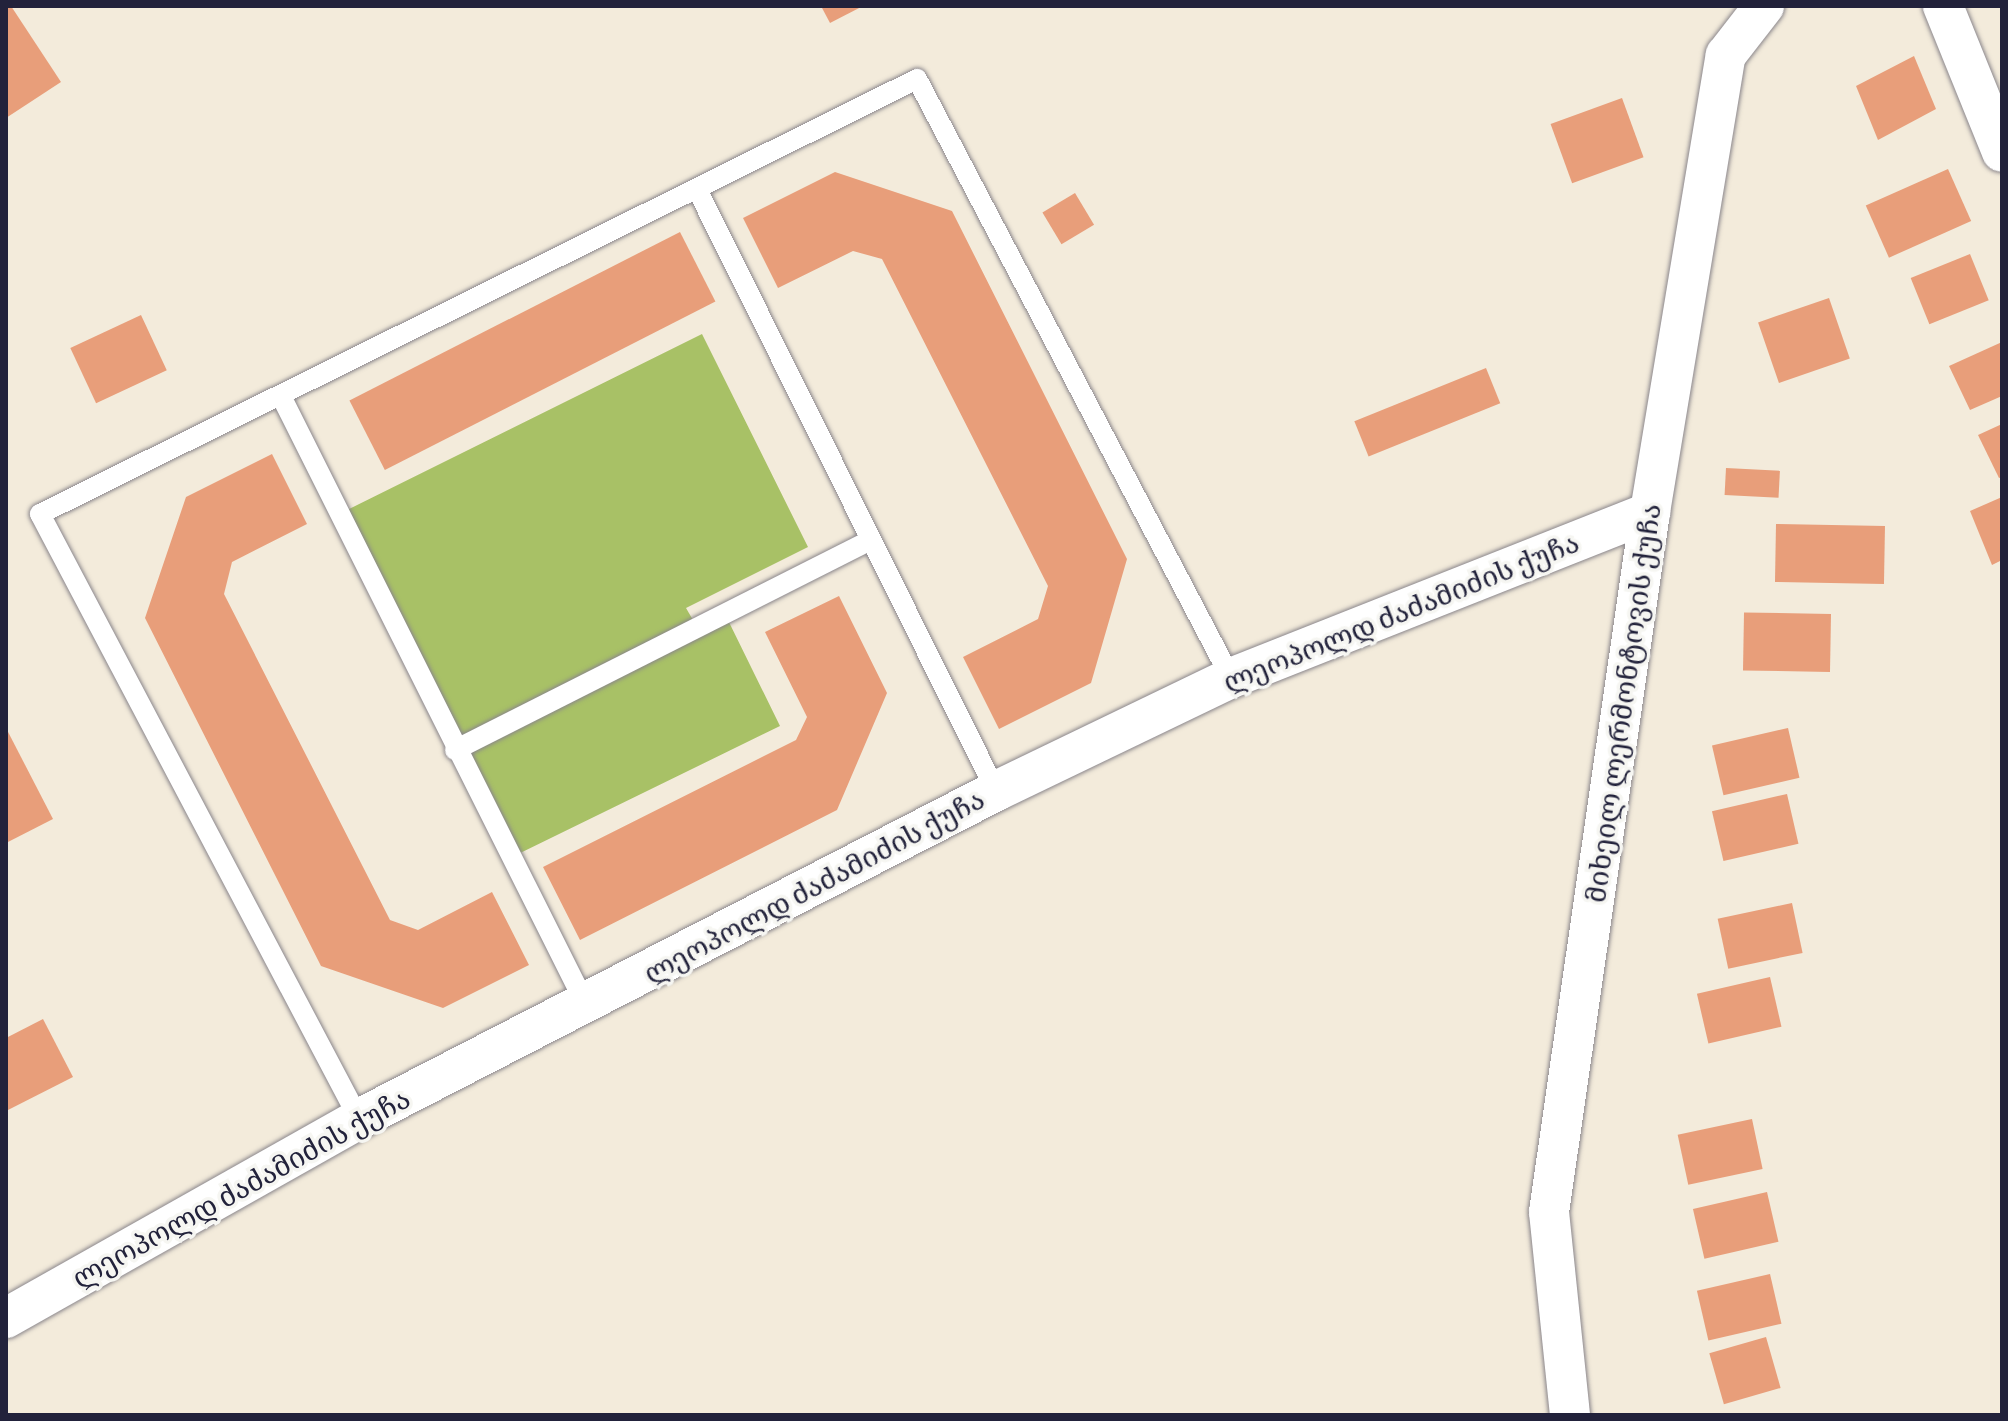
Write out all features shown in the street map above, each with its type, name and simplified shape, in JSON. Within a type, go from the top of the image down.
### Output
[{"type":"street","name":"მიხეილ ლერმონტოვის ქუჩა","points":[[1570,1415],[1549,1212],[1650,512],[1726,55],[1764,6]]},
{"type":"street","points":[[1943,6],[2002,152]]},
{"type":"street","name":"ლეოპოლდ ძაძამიძის ქუჩა","points":[[6,1318],[359,1119],[586,1005],[996,791],[1231,678],[1650,512]]},
{"type":"lane","points":[[359,1119],[40,514],[698,191],[917,79],[1231,678]]},
{"type":"lane","points":[[698,191],[996,791]]},
{"type":"lane","points":[[281,396],[455,750],[586,1005]]},
{"type":"lane","points":[[455,750],[871,540]]},
{"type":"green space","points":[[702,334],[808,547],[686,608],[697,627],[725,614],[780,726],[510,858],[337,515]]},
{"type":"building","points":[[11,6],[61,82],[6,118],[6,8]]},
{"type":"building","points":[[821,6],[863,6],[830,23]]},
{"type":"building","points":[[1914,56],[1936,109],[1878,140],[1856,86]]},
{"type":"building","points":[[1622,98],[1644,157],[1572,183],[1551,124]]},
{"type":"building","points":[[1948,169],[1971,221],[1889,258],[1866,206]]},
{"type":"building","points":[[835,172],[952,211],[1127,559],[1091,683],[999,729],[963,657],[1038,619],[1048,586],[882,259],[853,251],[778,288],[743,218]]},
{"type":"building","points":[[1075,193],[1094,225],[1061,244],[1042,213]]},
{"type":"building","points":[[680,232],[715,301],[385,470],[349,400]]},
{"type":"building","points":[[1970,254],[1989,300],[1929,324],[1911,278]]},
{"type":"building","points":[[1829,298],[1850,359],[1779,383],[1758,322]]},
{"type":"building","points":[[141,315],[167,370],[96,403],[70,348]]},
{"type":"building","points":[[2002,342],[2002,396],[1970,410],[1949,366]]},
{"type":"building","points":[[1486,368],[1500,403],[1369,456],[1354,421]]},
{"type":"building","points":[[2002,424],[2002,477],[1999,478],[1978,435]]},
{"type":"building","points":[[272,454],[307,524],[232,562],[224,594],[390,920],[418,930],[492,892],[529,965],[443,1008],[321,966],[145,618],[186,497]]},
{"type":"building","points":[[1726,468],[1780,471],[1779,498],[1725,495]]},
{"type":"building","points":[[2002,497],[2002,560],[1992,565],[1970,511]]},
{"type":"building","points":[[1776,524],[1885,526],[1884,584],[1775,582]]},
{"type":"building","points":[[839,596],[887,693],[837,810],[580,940],[543,867],[796,740],[807,717],[765,632]]},
{"type":"building","points":[[1744,612],[1831,614],[1830,672],[1743,670]]},
{"type":"building","points":[[6,728],[53,819],[6,843]]},
{"type":"building","points":[[1788,728],[1799,778],[1723,795],[1712,746]]},
{"type":"building","points":[[1787,794],[1798,844],[1723,861],[1712,811]]},
{"type":"building","points":[[1792,903],[1803,953],[1728,969],[1718,919]]},
{"type":"building","points":[[1770,977],[1781,1027],[1708,1044],[1697,994]]},
{"type":"building","points":[[43,1019],[73,1077],[6,1111],[6,1038]]},
{"type":"building","points":[[1752,1119],[1763,1169],[1688,1185],[1678,1135]]},
{"type":"building","points":[[1767,1192],[1778,1242],[1704,1259],[1693,1209]]},
{"type":"building","points":[[1770,1274],[1781,1324],[1708,1341],[1697,1291]]},
{"type":"building","points":[[1766,1337],[1781,1388],[1724,1404],[1709,1353]]}]
